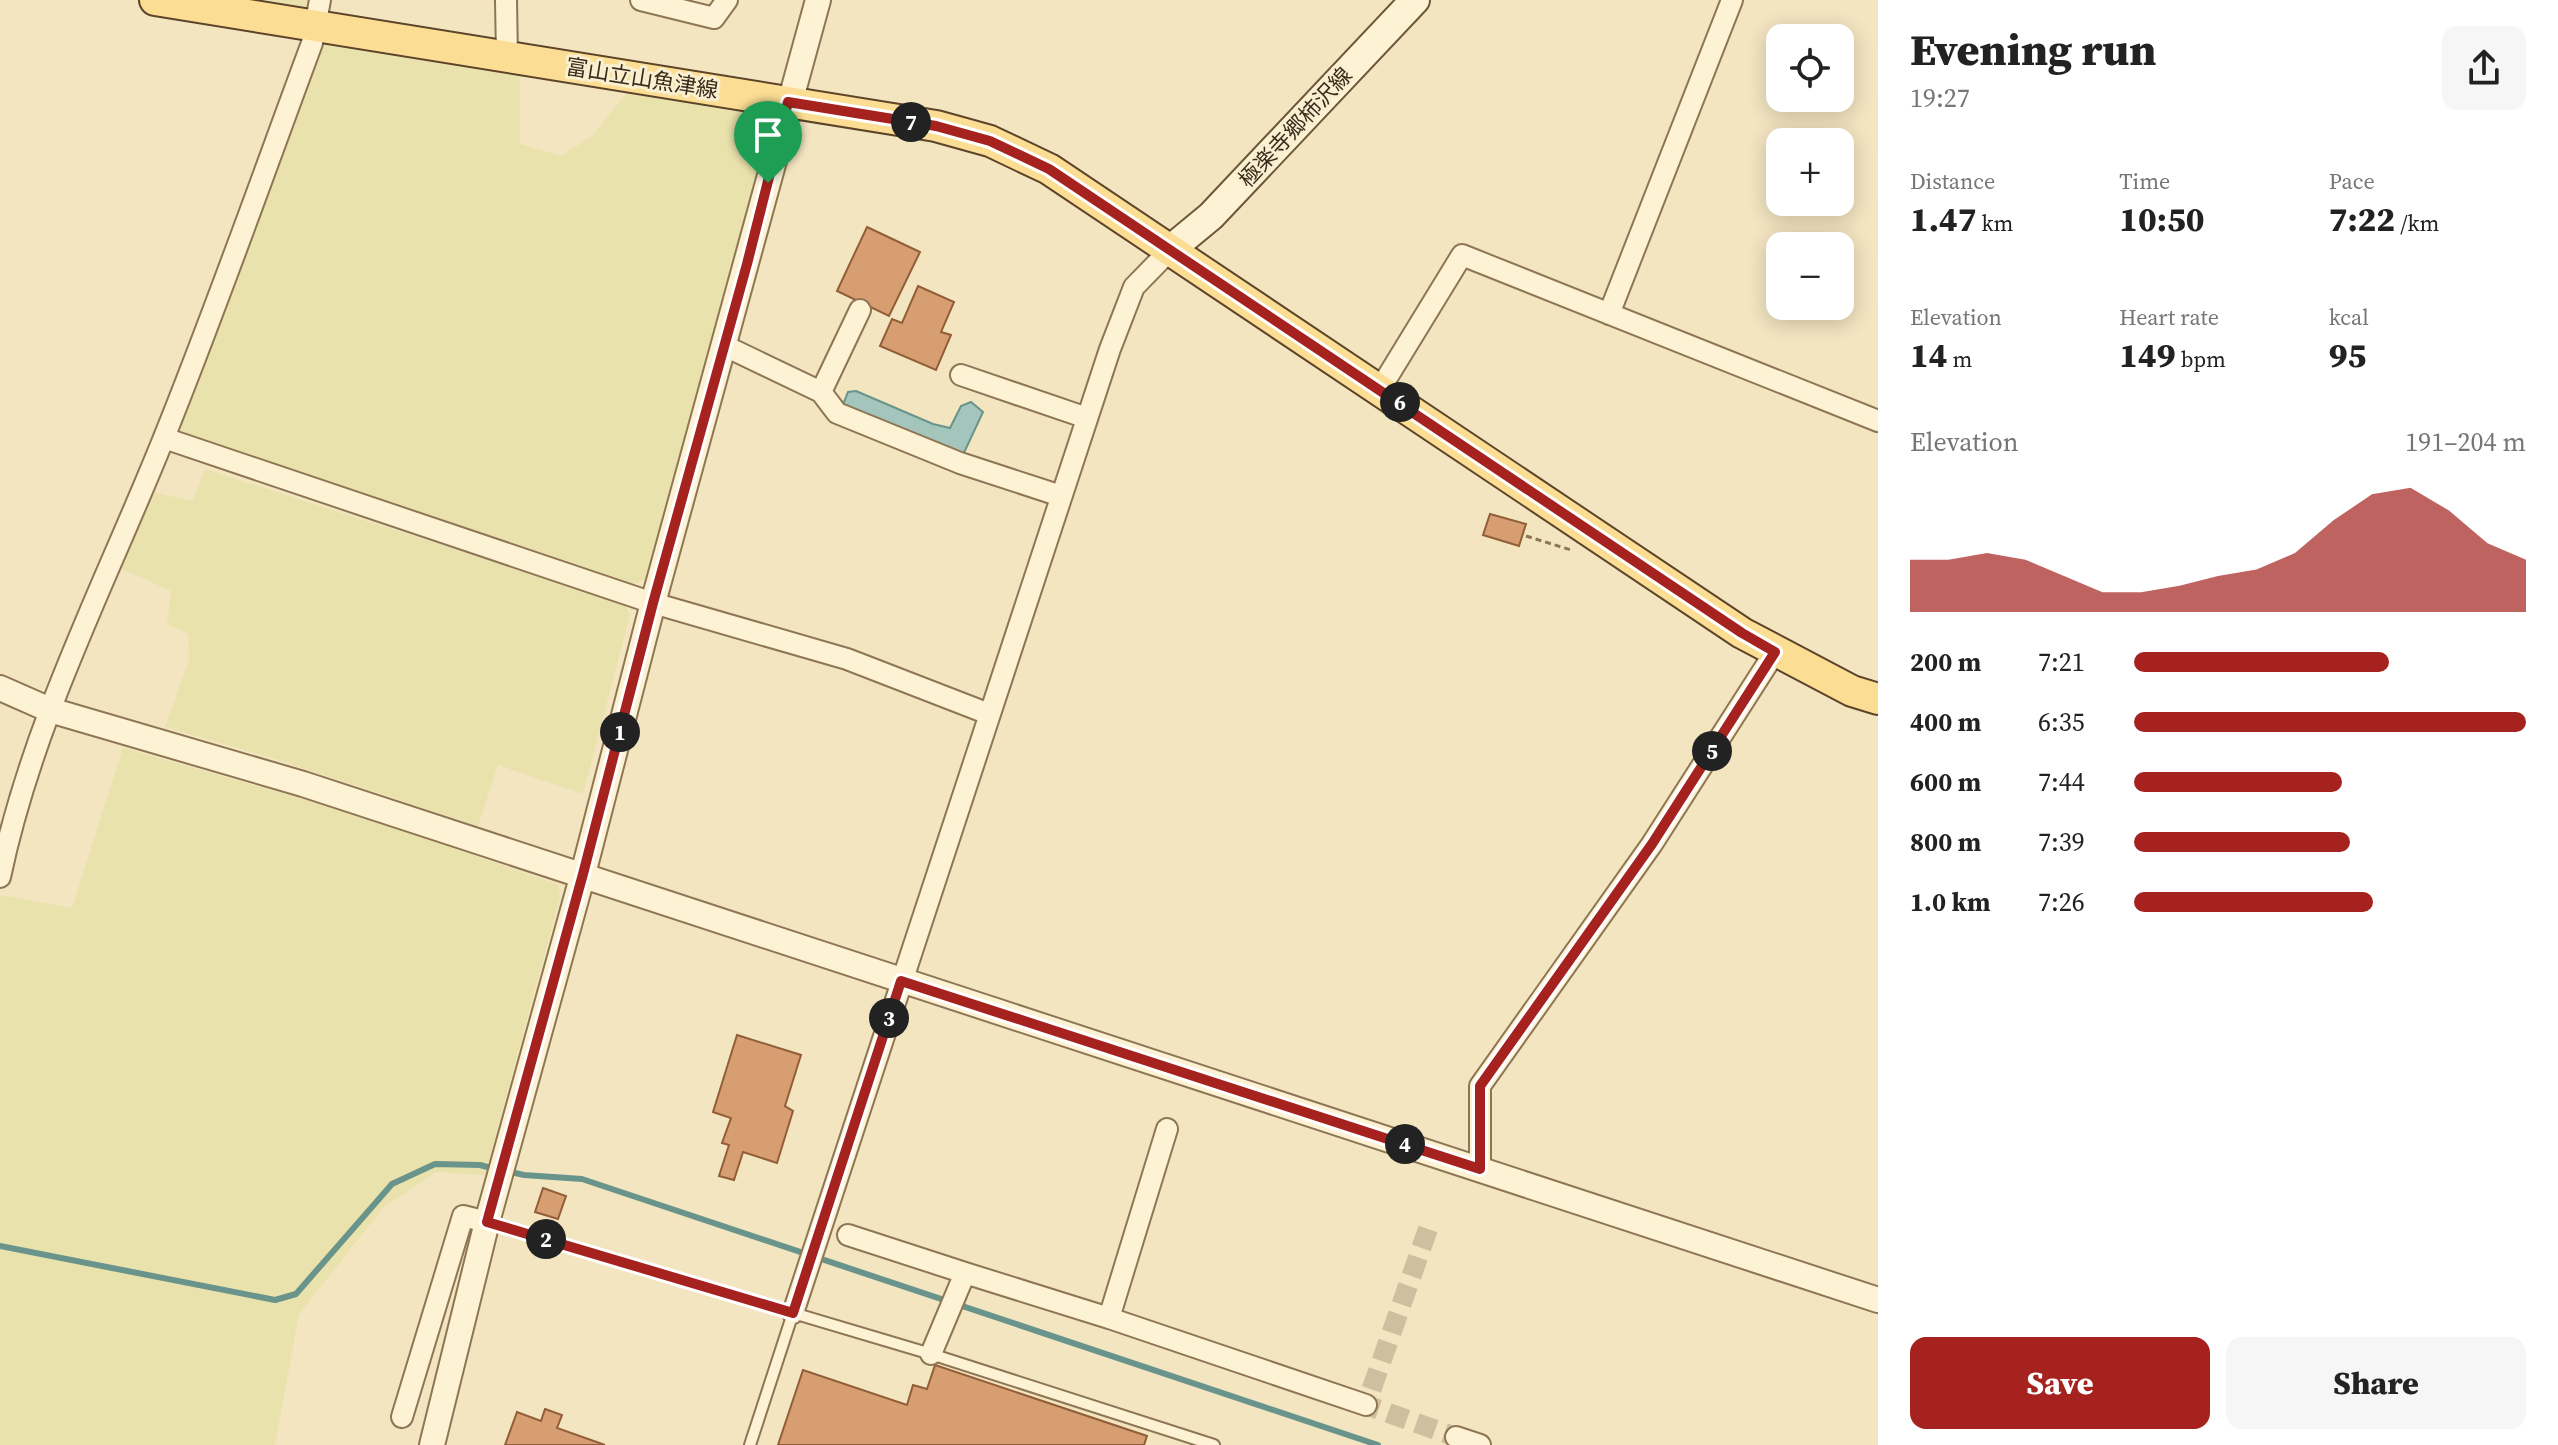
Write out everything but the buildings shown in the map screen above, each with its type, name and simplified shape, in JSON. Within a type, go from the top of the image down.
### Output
[{"type":"main road","name":"富山立山魚津線","points":[[155,0],[318,13],[507,57],[936,126],[990,141],[1049,169],[1730,625],[1852,691],[1878,699]]},
{"type":"main road","name":"極楽寺郷柿沢線","points":[[1171,249],[1211,216],[1415,0]]},
{"type":"street","points":[[506,0],[507,57]]},
{"type":"street","points":[[641,0],[714,18],[727,0]]},
{"type":"street","points":[[432,1445],[487,1222],[818,0]]},
{"type":"street","points":[[1609,314],[1732,0]]},
{"type":"street","points":[[0,877],[12,822],[50,710],[164,438],[312,43],[318,13]]},
{"type":"street","points":[[793,1313],[1087,418],[1134,287],[1171,249]]},
{"type":"street","points":[[1380,389],[1462,255],[1878,421]]},
{"type":"street","points":[[821,392],[860,310]]},
{"type":"street","points":[[725,346],[821,392],[837,413],[960,463],[1061,496]]},
{"type":"street","points":[[961,375],[1087,418]]},
{"type":"street","points":[[164,438],[653,603],[847,659],[989,714]]},
{"type":"street","points":[[1480,1169],[1480,1086],[1652,844],[1775,652]]},
{"type":"street","points":[[0,688],[50,710],[303,784],[583,874],[1878,1300]]},
{"type":"street","points":[[1109,1318],[1167,1129]]},
{"type":"street","points":[[402,1417],[463,1216],[487,1222]]},
{"type":"street","points":[[848,1235],[1109,1318],[1366,1405]]},
{"type":"street","points":[[931,1354],[965,1273]]},
{"type":"street","points":[[1456,1437],[1480,1445]]},
{"type":"lane","points":[[487,1222],[931,1354],[1214,1445]]},
{"type":"lane","points":[[750,1445],[793,1313]]},
{"type":"shaded area","points":[[234,0],[311,0],[309,12]]},
{"type":"shaded area","points":[[334,37],[520,69],[520,144],[561,156],[592,136],[630,89],[755,104],[769,126],[645,579],[632,586],[172,435],[321,47]]},
{"type":"shaded area","points":[[205,469],[624,604],[630,615],[583,794],[498,765],[478,826],[276,759],[165,727],[189,660],[188,634],[167,624],[171,591],[120,568],[152,492],[193,501]]},
{"type":"shaded area","points":[[123,748],[370,818],[558,885],[560,897],[485,1175],[436,1172],[383,1208],[299,1314],[275,1445],[0,1445],[0,895],[72,908]]},
{"type":"water","points":[[856,391],[933,424],[950,428],[961,406],[971,402],[983,412],[962,457],[842,407],[848,392]]},
{"type":"waterway","points":[[0,1246],[275,1300],[296,1294],[392,1184],[435,1164],[480,1165],[495,1169]]},
{"type":"waterway","points":[[506,1171],[582,1179],[1378,1445]]},
{"type":"tunnel","points":[[1428,1229],[1366,1405],[1456,1437],[1453,1445]]},
{"type":"route","points":[[788,102],[936,126],[990,141],[1049,169],[1742,633],[1775,652],[1652,844],[1480,1086],[1480,1169],[901,981],[793,1313],[487,1222],[768,183],[788,102]]}]
